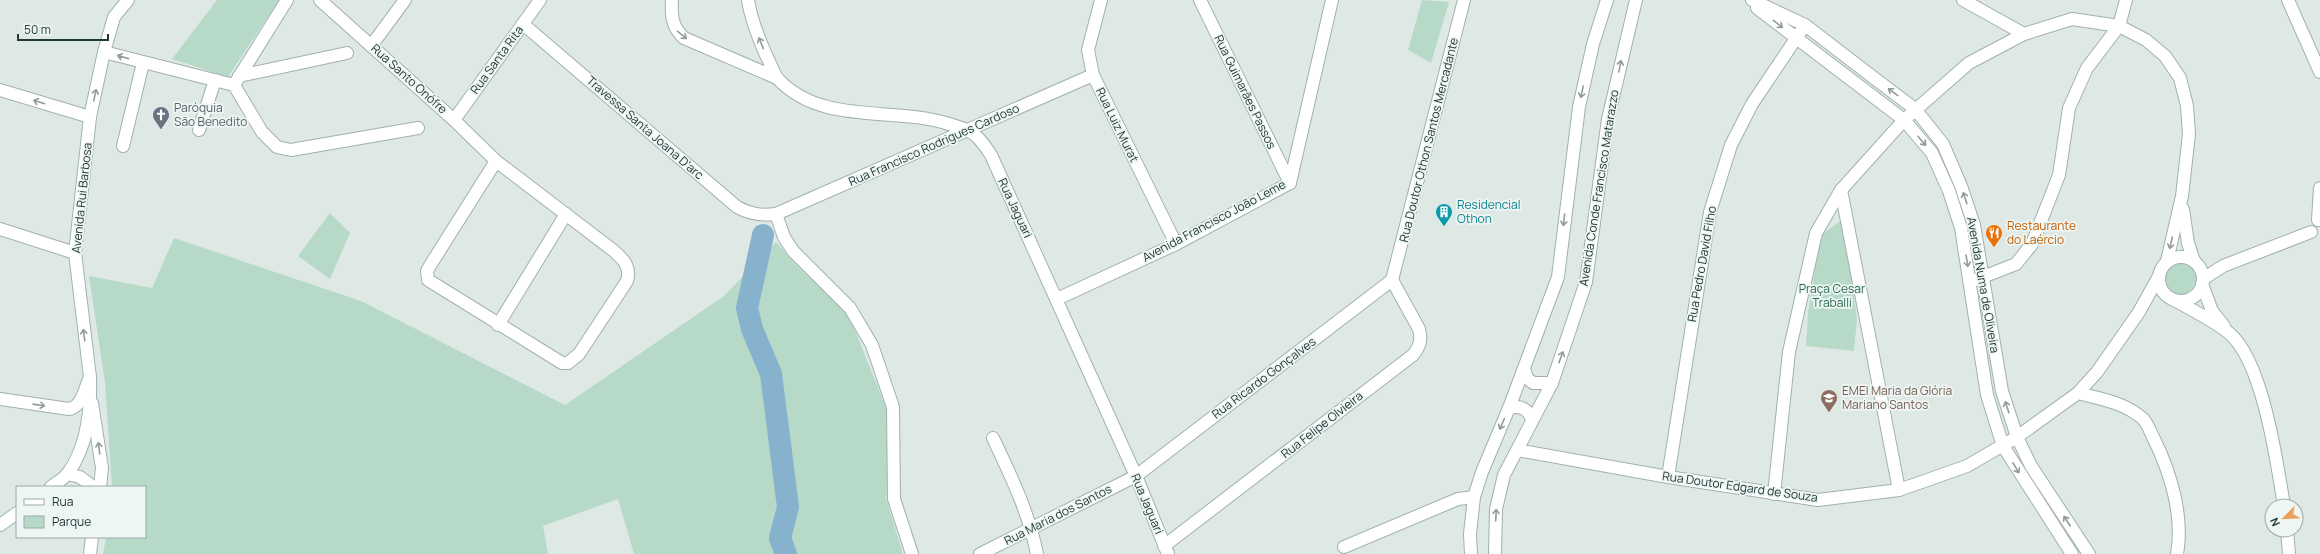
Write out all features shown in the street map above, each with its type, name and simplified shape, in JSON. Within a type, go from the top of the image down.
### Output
[{"type":"street","name":"Avenida Rui Barbosa","points":[[52,486],[67,474],[86,436],[91,398],[90,377],[75,253],[90,117],[104,52],[114,17],[128,0]]},
{"type":"street","points":[[236,80],[287,0]]},
{"type":"street","name":"Rua Santo Onófre","points":[[320,0],[454,120],[496,161],[623,259],[628,266],[629,274],[627,281],[579,354],[568,363],[562,363],[498,325]]},
{"type":"street","points":[[371,46],[405,0]]},
{"type":"street","name":"Rua Santa Rita","points":[[454,120],[540,0]]},
{"type":"street","points":[[672,0],[672,15],[675,30],[684,38],[777,78]]},
{"type":"street","name":"Rua Jaguari","points":[[748,0],[760,42],[777,78],[792,92],[810,101],[830,108],[851,112],[904,115],[943,122],[968,130],[976,136],[991,155],[1136,476],[1166,550]]},
{"type":"street","name":"Rua Luiz Murat","points":[[1101,0],[1088,50],[1093,75],[1176,244]]},
{"type":"street","name":"Rua Guimarães Passos","points":[[1200,0],[1290,183]]},
{"type":"street","name":"Avenida Francisco João Leme","points":[[1057,299],[1176,244],[1290,183],[1332,0]]},
{"type":"street","name":"Rua Doutor Othon Santos Mercadante","points":[[1392,280],[1464,0]]},
{"type":"street","points":[[1471,554],[1470,534],[1474,497],[1482,472],[1509,408],[1558,277],[1579,107],[1593,44],[1607,0]]},
{"type":"street","name":"Avenida Conde Francisco Matarazzo","points":[[1495,554],[1496,509],[1504,475],[1552,383],[1586,282],[1608,119],[1636,0]]},
{"type":"street","name":"Avenida Numa de Oliveira","points":[[1747,0],[1904,120],[1932,152],[1949,191],[1961,228],[1987,395],[2003,446],[2072,554]]},
{"type":"street","name":"Avenida Numa de Oliveira","points":[[1752,0],[1805,25],[1915,109],[1942,144],[1961,186],[1974,224],[2002,391],[2017,437],[2031,466],[2089,554]]},
{"type":"street","points":[[1963,0],[2024,34]]},
{"type":"street","points":[[1970,282],[1983,279],[2016,264],[2032,244],[2059,175],[2069,108],[2086,68],[2119,26],[2126,0]]},
{"type":"street","points":[[2288,0],[2320,72]]},
{"type":"street","points":[[1774,494],[1789,352],[1816,234],[1841,190],[1915,109],[1969,63],[2024,34],[2072,19],[2119,26],[2146,40],[2165,56],[2180,78],[2187,106],[2189,134],[2182,196],[2167,261],[2139,312]]},
{"type":"street","name":"Travessa Santa Joana D'arc","points":[[523,24],[737,207],[748,213],[776,214]]},
{"type":"street","name":"Rua Pedro David Filho","points":[[1668,477],[1710,212],[1731,145],[1752,104],[1805,25]]},
{"type":"street","points":[[104,52],[215,80],[236,80],[348,53]]},
{"type":"street","points":[[123,146],[143,63]]},
{"type":"street","name":"Rua Francisco Rodrigues Cardoso","points":[[776,214],[1093,75]]},
{"type":"street","points":[[199,130],[215,80]]},
{"type":"street","points":[[236,80],[262,132],[277,147],[291,150],[418,128]]},
{"type":"street","points":[[0,90],[90,117]]},
{"type":"street","points":[[496,161],[431,264],[427,276],[432,284],[498,325],[566,214]]},
{"type":"street","points":[[2139,312],[2153,301],[2172,298],[2188,300],[2194,296],[2203,282],[2223,266],[2316,234],[2311,224],[2319,220],[2320,188]]},
{"type":"street","points":[[1841,190],[1899,490]]},
{"type":"street","points":[[2182,196],[2184,222],[2212,311],[2247,355],[2263,404],[2279,471],[2283,498]]},
{"type":"street","points":[[776,214],[784,237],[793,251],[850,308],[864,329],[872,345],[893,407],[894,499],[912,554]]},
{"type":"street","points":[[0,229],[75,253]]},
{"type":"street","points":[[2167,261],[2178,257],[2196,262],[2223,266]]},
{"type":"street","points":[[2159,276],[2162,289],[2172,298],[2230,333]]},
{"type":"street","name":"Rua Ricardo Gonçalves","points":[[1136,476],[1392,280]]},
{"type":"street","name":"Rua Felipe Olvieira","points":[[1166,550],[1413,355],[1419,347],[1421,337],[1419,329],[1392,280]]},
{"type":"street","name":"Rua Doutor Edgard de Souza","points":[[1517,450],[1668,477],[1818,500],[1899,490],[1967,466],[2017,437],[2078,393],[2097,372],[2139,312]]},
{"type":"street","points":[[1524,369],[1527,378],[1533,383],[1552,383]]},
{"type":"street","points":[[0,399],[69,409],[74,408],[79,403],[90,377]]},
{"type":"street","points":[[2078,393],[2122,404],[2144,419],[2164,459],[2176,506],[2179,544],[2177,554]]},
{"type":"street","points":[[91,398],[102,468],[100,486]]},
{"type":"street","points":[[1509,408],[1522,408],[1528,413],[1532,420]]},
{"type":"street","points":[[993,438],[1011,475],[1032,528],[1037,554]]},
{"type":"street","points":[[67,474],[80,477],[92,486]]},
{"type":"street","name":"Rua Maria dos Santos","points":[[980,554],[1136,476]]},
{"type":"street","points":[[1344,547],[1458,499],[1474,497]]},
{"type":"street","points":[[0,525],[16,514]]},
{"type":"street","points":[[90,554],[92,538]]},
{"type":"street","points":[[2288,538],[2289,554]]},
{"type":"green space","points":[[217,0],[279,0],[228,77],[172,59]]},
{"type":"green space","points":[[1422,0],[1449,2],[1431,63],[1408,50]]},
{"type":"green space","points":[[330,213],[350,233],[330,279],[298,256]]},
{"type":"green space","name":"Praça Cesar Traballi","points":[[1843,219],[1857,318],[1854,351],[1806,346],[1808,313],[1820,236]]},
{"type":"green space","points":[[174,238],[361,301],[565,405],[724,296],[776,242],[796,265],[848,313],[887,410],[892,454],[886,498],[903,554],[634,554],[618,499],[543,526],[548,554],[103,554],[106,538],[146,538],[146,486],[112,486],[105,383],[89,276],[152,288]]},
{"type":"green space","points":[[2180,262],[2189,265],[2193,269],[2196,278],[2193,287],[2189,291],[2180,294],[2171,291],[2167,287],[2164,278],[2167,269],[2171,265]]},
{"type":"waterway","points":[[763,235],[747,308],[752,329],[771,374],[788,507],[780,538],[786,554]]},
{"type":"place","name":"Paróquia São Benedito","points":[[161,130]]},
{"type":"place","name":"Residencial Othon","points":[[1444,227]]},
{"type":"place","name":"Restaurante do Laércio","points":[[1994,248]]},
{"type":"place","name":"EMEI Maria da Glória Mariano Santos","points":[[1829,413]]}]
